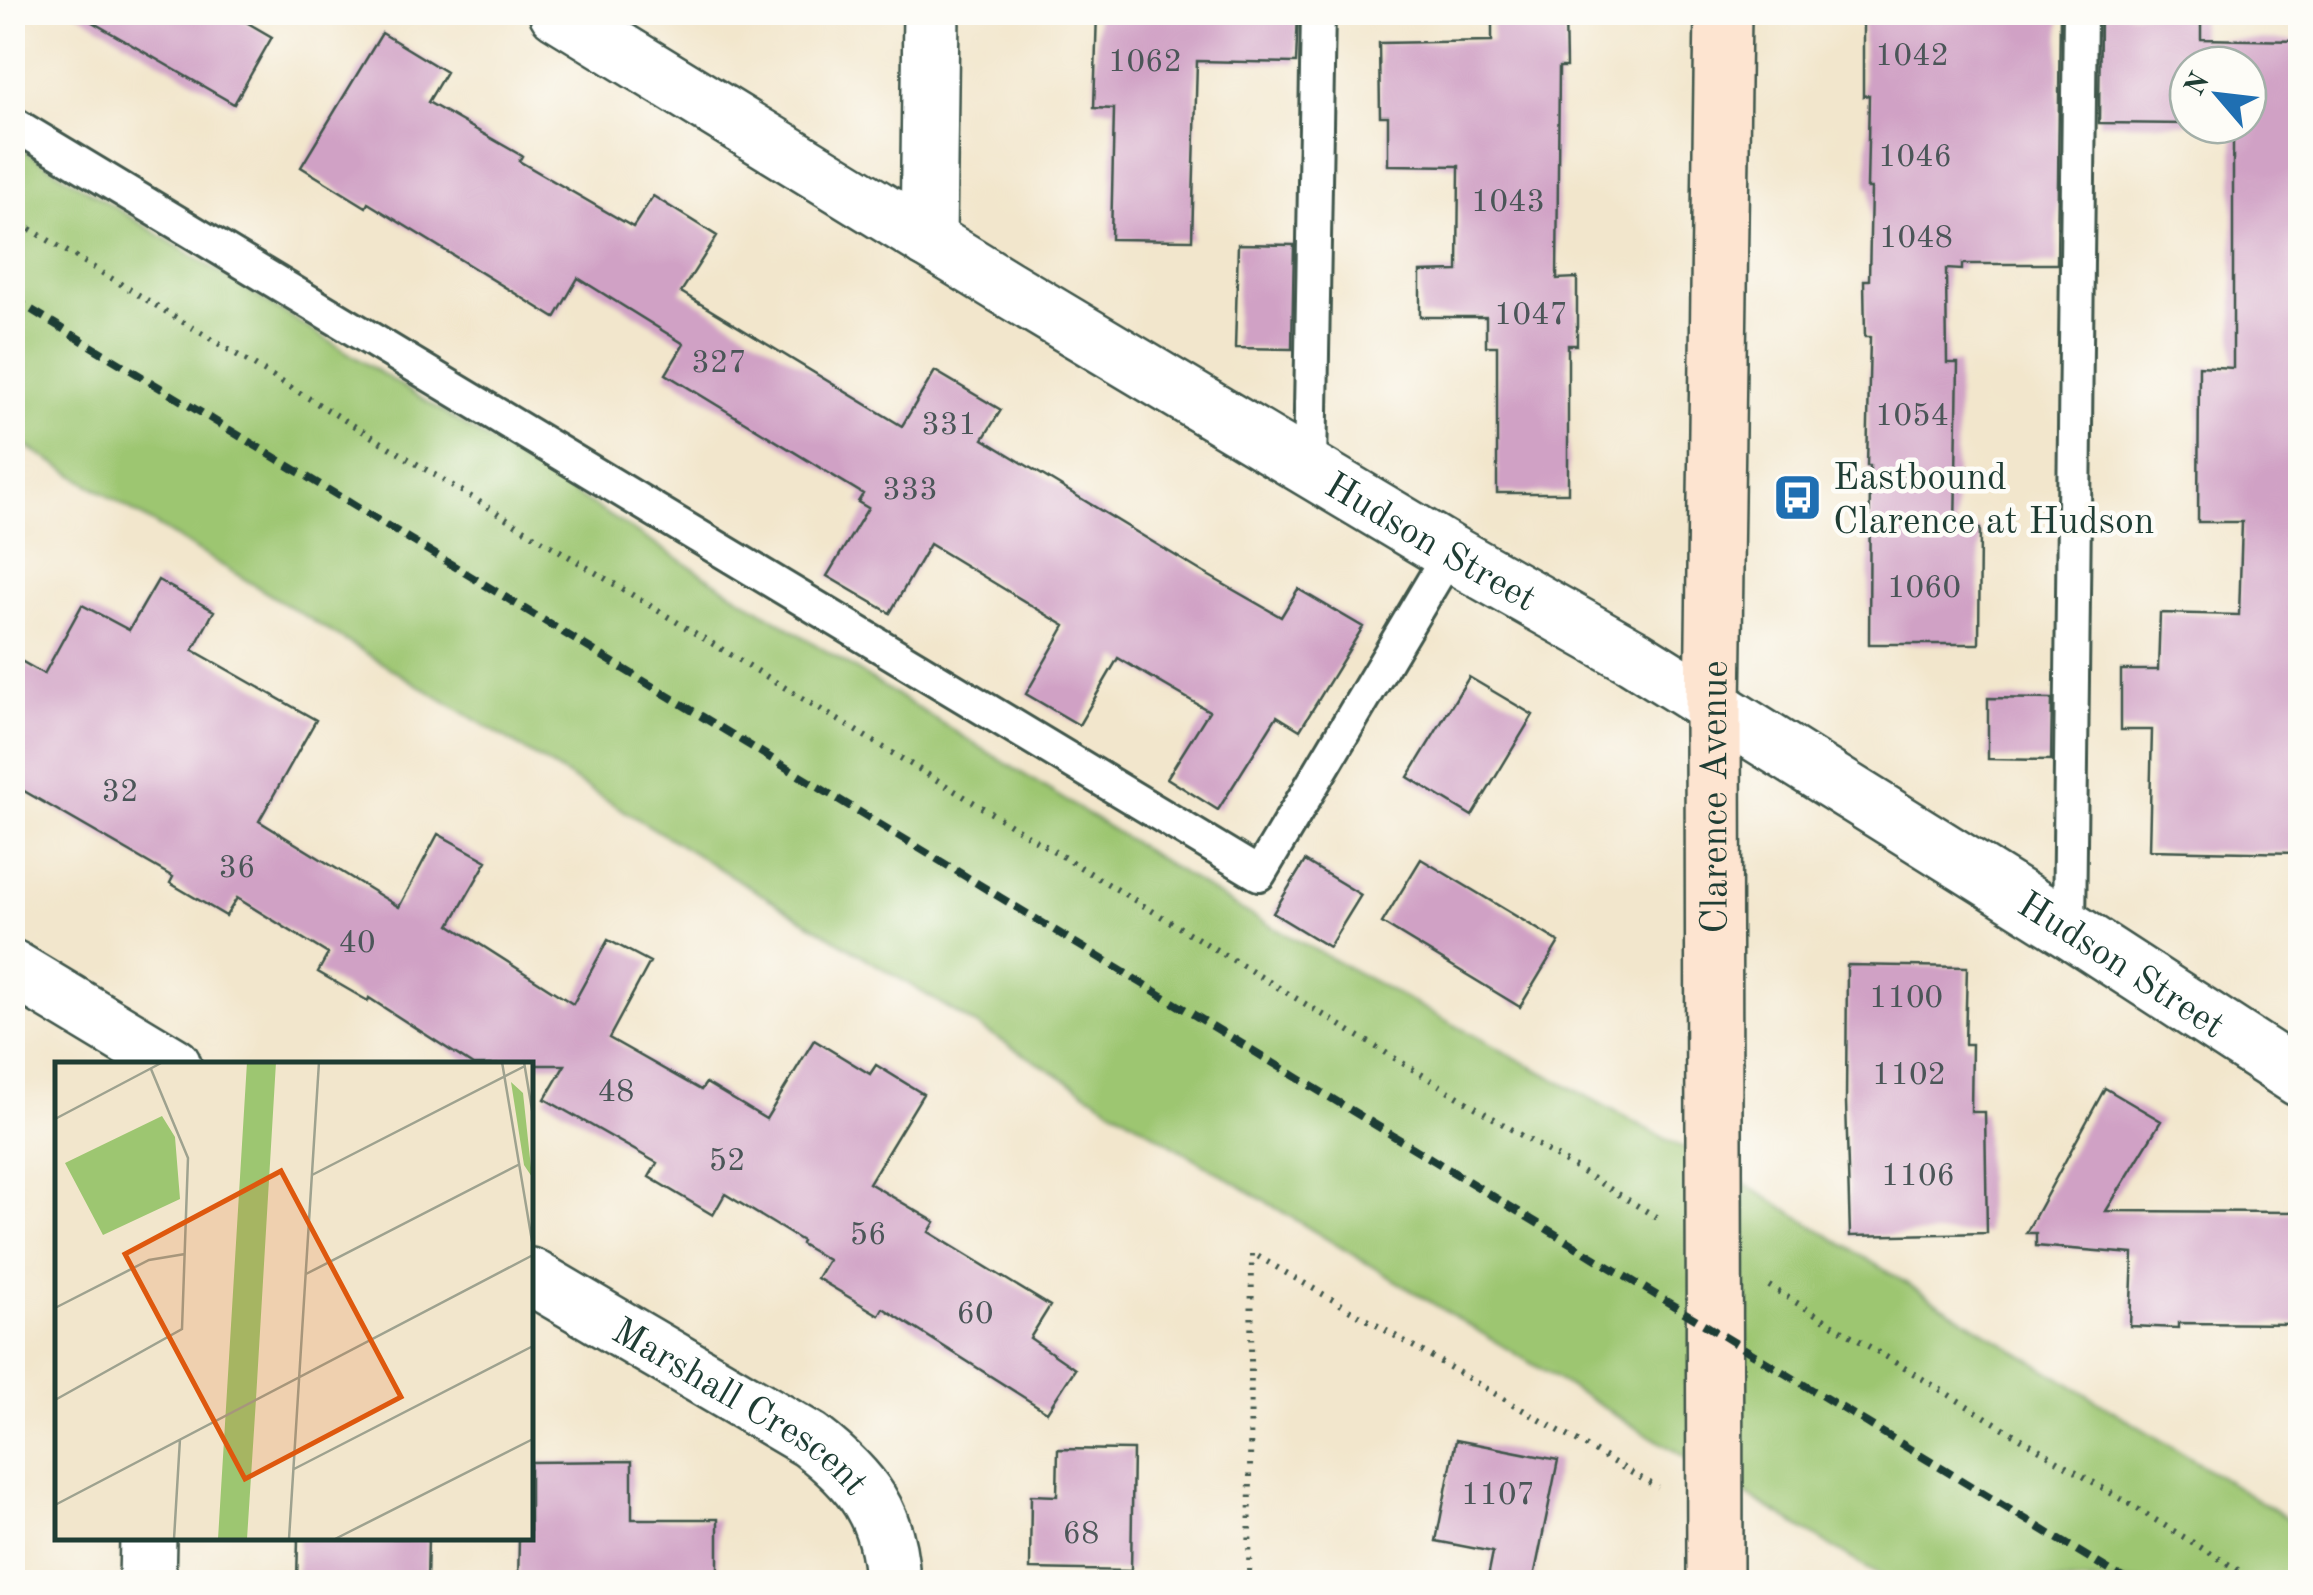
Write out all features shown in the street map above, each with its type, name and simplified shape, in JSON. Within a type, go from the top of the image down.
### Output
[{"type":"street","name":"Hudson Street","points":[[557,12],[928,240],[1450,553],[1634,658],[2068,929],[2300,1080]]},
{"type":"street","points":[[928,240],[931,12]]},
{"type":"street","name":"Clarence Avenue","points":[[1716,1582],[1713,708],[1722,12]]},
{"type":"street","points":[[12,968],[168,1062]]},
{"type":"street","name":"Marshall Crescent","points":[[532,1277],[810,1440],[844,1466],[865,1490],[878,1515],[888,1544],[892,1582]]},
{"type":"street","points":[[147,1582],[148,1540]]},
{"type":"lane","points":[[1310,468],[1318,12]]},
{"type":"lane","points":[[2068,929],[2080,12]]},
{"type":"lane","points":[[12,123],[1259,874],[1450,553]]},
{"type":"path","points":[[12,218],[2258,1582]]},
{"type":"path","points":[[1249,1582],[1252,1253],[1716,1522]]},
{"type":"green space","points":[[12,143],[1241,910],[1716,1166],[2300,1526],[2300,1582],[1890,1582],[13,438]]},
{"type":"building","points":[[75,12],[229,12],[272,37],[234,104]]},
{"type":"building","points":[[1097,12],[1298,12],[1296,63],[1197,61],[1192,240],[1111,239],[1114,109],[1094,108]]},
{"type":"building","points":[[1492,12],[1565,12],[1566,67],[1559,67],[1557,279],[1577,278],[1577,345],[1568,345],[1568,493],[1497,493],[1497,346],[1486,346],[1486,317],[1420,317],[1420,272],[1458,271],[1459,166],[1388,165],[1388,116],[1380,116],[1379,43],[1492,41]]},
{"type":"building","points":[[1863,12],[2060,13],[2057,264],[1962,264],[1962,270],[1946,269],[1947,363],[1958,363],[1955,529],[1980,529],[1979,644],[1869,644],[1870,337],[1865,337],[1864,280],[1869,280],[1871,188],[1867,188],[1869,95],[1863,96]]},
{"type":"building","points":[[2201,12],[2201,39],[2300,41],[2300,853],[2149,850],[2152,730],[2121,730],[2121,670],[2158,670],[2160,613],[2239,615],[2242,522],[2198,522],[2199,366],[2233,368],[2233,145],[2268,145],[2268,45],[2168,45],[2168,124],[2099,123],[2100,13]]},
{"type":"building","points":[[382,33],[446,72],[428,102],[522,156],[519,161],[633,227],[653,196],[717,236],[681,292],[902,426],[935,371],[1001,410],[983,439],[1204,573],[1281,617],[1298,589],[1363,627],[1300,730],[1277,716],[1218,810],[1167,778],[1209,711],[1118,658],[1079,725],[1026,694],[1065,626],[930,544],[890,613],[827,576],[868,508],[858,502],[863,494],[666,374],[684,344],[578,278],[555,318],[368,203],[366,207],[301,167]]},
{"type":"building","points":[[1238,244],[1294,245],[1292,349],[1235,348]]},
{"type":"building","points":[[158,580],[214,611],[193,650],[316,720],[259,821],[399,907],[438,834],[487,861],[450,925],[573,1004],[608,940],[650,962],[609,1038],[701,1090],[706,1083],[766,1119],[814,1040],[870,1074],[876,1065],[923,1094],[869,1183],[935,1222],[929,1232],[1050,1306],[1030,1338],[1075,1369],[1047,1412],[883,1308],[879,1315],[817,1278],[828,1260],[725,1194],[713,1215],[649,1177],[657,1163],[545,1099],[565,1065],[468,1062],[369,998],[368,1001],[318,972],[328,954],[237,898],[226,916],[170,883],[173,877],[12,784],[12,656],[44,674],[82,605],[129,630]]},
{"type":"building","points":[[1469,677],[1533,715],[1472,816],[1408,777]]},
{"type":"building","points":[[1988,698],[2052,699],[2051,760],[1988,759]]},
{"type":"building","points":[[1421,859],[1559,942],[1520,1007],[1382,923]]},
{"type":"building","points":[[1305,861],[1361,895],[1329,947],[1273,913]]},
{"type":"building","points":[[1847,965],[1967,967],[1965,1044],[1972,1044],[1971,1112],[1985,1112],[1987,1233],[1850,1236]]},
{"type":"building","points":[[2105,1088],[2161,1121],[2106,1211],[2300,1212],[2300,1324],[2130,1326],[2133,1254],[2036,1246],[2036,1233],[2026,1233]]},
{"type":"building","points":[[1456,1440],[1558,1460],[1533,1582],[1487,1582],[1493,1552],[1436,1541]]},
{"type":"building","points":[[1058,1449],[1133,1450],[1131,1571],[1030,1569],[1031,1495],[1057,1496]]},
{"type":"building","points":[[632,1461],[632,1519],[718,1519],[718,1582],[518,1582],[519,1540],[532,1540],[532,1462]]},
{"type":"building","points":[[298,1540],[428,1540],[427,1582],[297,1582]]},
{"type":"railway","points":[[12,298],[2129,1582]]},
{"type":"place","name":"Eastbound Clarence at Hudson","points":[[1798,498]]}]
